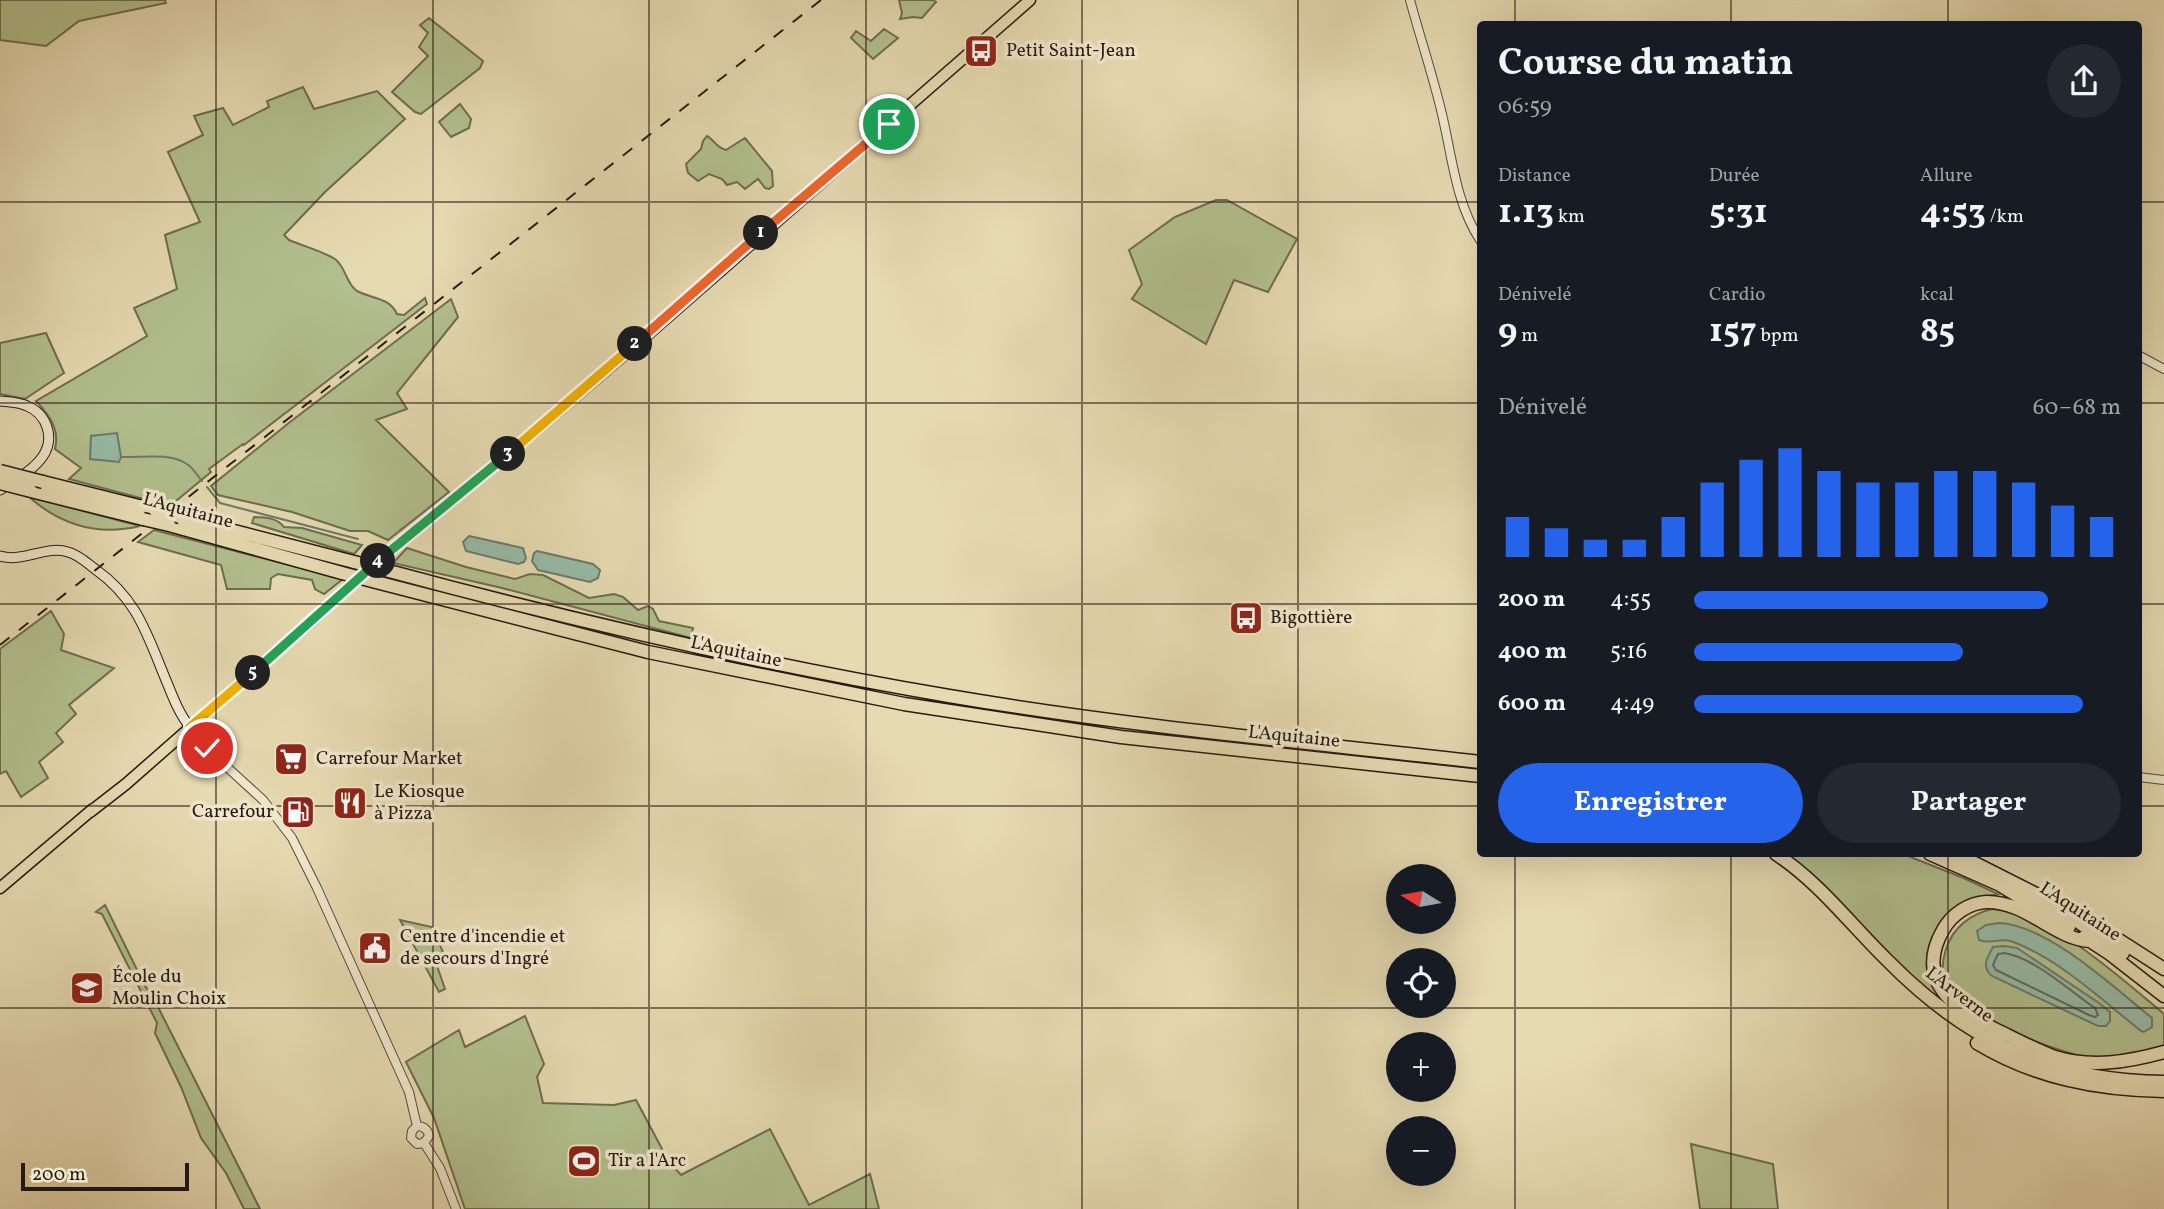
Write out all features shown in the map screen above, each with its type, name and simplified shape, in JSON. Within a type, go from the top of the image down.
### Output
[{"type":"highway","name":"L'Aquitaine","points":[[0,471],[559,616],[714,652],[918,691],[1059,713],[1477,762]]},
{"type":"highway","name":"L'Aquitaine","points":[[0,483],[169,525],[635,649],[904,704],[1121,737],[1477,776]]},
{"type":"highway","name":"L'Arverne","points":[[1780,857],[1822,891],[1931,1003],[1958,1022],[2011,1051],[2057,1069],[2125,1081],[2164,1082]]},
{"type":"highway","name":"L'Aquitaine","points":[[1936,857],[2019,896],[2119,960],[2164,996]]},
{"type":"highway","name":"L'Aquitaine","points":[[1963,857],[2044,898],[2115,947],[2164,986]]},
{"type":"highway","points":[[2044,898],[2108,932],[2164,969]]},
{"type":"highway","points":[[2090,941],[2077,940],[2011,905],[1978,903],[1960,911],[1942,931],[1935,953],[1936,976],[1947,998],[1965,1014],[2069,1062],[2101,1064],[2164,1052]]},
{"type":"highway","points":[[1876,948],[1883,962],[1901,982],[1944,1020],[1967,1037],[2017,1065],[2055,1079],[2133,1090],[2164,1091]]},
{"type":"main road","points":[[0,888],[90,812],[299,624],[535,431],[1030,0]]},
{"type":"main road","points":[[0,401],[33,409],[47,424],[49,438],[45,452],[36,464],[0,491]]},
{"type":"main road","points":[[0,556],[15,559],[62,551],[78,557],[119,587],[141,622],[188,725]]},
{"type":"street","points":[[1410,0],[1462,201],[1477,235]]},
{"type":"street","points":[[2142,357],[2164,369]]},
{"type":"street","points":[[188,725],[217,758],[263,800],[292,838],[409,1092],[417,1126],[428,1131],[429,1136],[424,1143],[440,1168],[456,1209]]},
{"type":"street","points":[[2142,777],[2164,780]]},
{"type":"shaded area","points":[[0,0],[165,0],[166,3],[79,21],[46,46],[0,40]]},
{"type":"shaded area","points":[[899,0],[936,2],[922,18],[900,19],[902,13]]},
{"type":"shaded area","points":[[429,18],[483,61],[480,68],[421,114],[392,92],[428,56],[419,47],[428,33],[420,25]]},
{"type":"shaded area","points":[[884,29],[898,38],[873,59],[851,38],[856,31],[871,41]]},
{"type":"shaded area","points":[[303,87],[314,109],[377,91],[405,119],[325,192],[284,235],[289,240],[335,259],[342,266],[353,288],[385,301],[397,314],[404,315],[425,298],[427,304],[209,469],[211,472],[170,506],[69,479],[81,468],[55,449],[55,429],[36,401],[147,336],[134,308],[177,289],[165,235],[200,222],[168,152],[203,135],[194,116],[223,108],[233,125],[269,107],[267,101]]},
{"type":"shaded area","points":[[460,104],[471,119],[469,128],[451,137],[439,122]]},
{"type":"shaded area","points":[[707,136],[726,150],[745,138],[772,171],[773,186],[765,188],[758,179],[745,189],[737,182],[727,185],[722,179],[709,174],[698,181],[688,173],[686,164],[701,149]]},
{"type":"shaded area","points":[[1216,200],[1227,200],[1297,239],[1268,292],[1234,280],[1206,344],[1132,299],[1142,284],[1129,250],[1175,217]]},
{"type":"shaded area","points":[[451,299],[458,317],[397,393],[407,409],[376,420],[449,492],[388,540],[368,531],[350,531],[292,512],[218,495],[211,486]]},
{"type":"shaded area","points":[[46,333],[64,373],[25,399],[0,394],[0,343]]},
{"type":"shaded area","points":[[29,497],[140,526],[110,530],[81,526],[54,515]]},
{"type":"shaded area","points":[[254,517],[271,519],[284,527],[302,528],[362,545],[354,554],[252,523]]},
{"type":"shaded area","points":[[154,530],[343,579],[324,594],[315,589],[312,580],[278,574],[271,578],[270,589],[227,589],[221,565],[138,542]]},
{"type":"shaded area","points":[[407,548],[515,579],[530,574],[543,575],[589,598],[614,594],[623,597],[638,610],[648,606],[653,609],[659,621],[693,628],[691,638],[502,588],[393,563]]},
{"type":"shaded area","points":[[51,611],[64,634],[61,650],[114,668],[69,705],[76,714],[56,733],[63,742],[39,762],[48,778],[21,797],[6,771],[0,774],[0,649]]},
{"type":"shaded area","points":[[1789,857],[1911,857],[1998,894],[1970,902],[1961,908],[1948,923],[1931,960],[1955,1010],[1926,992],[1843,905]]},
{"type":"shaded area","points":[[105,905],[260,1209],[244,1209],[226,1173],[201,1138],[181,1087],[155,1033],[157,1023],[102,914],[96,912]]},
{"type":"shaded area","points":[[1992,909],[2013,912],[2036,921],[2059,933],[2106,966],[2164,1014],[2164,1047],[2115,1059],[2086,1057],[2018,1035],[1974,1013],[1958,1001],[1948,990],[1944,980],[1946,949],[1958,928],[1977,914]]},
{"type":"shaded area","points":[[400,920],[432,927],[446,959],[437,966],[445,989],[439,992]]},
{"type":"shaded area","points":[[525,1016],[544,1064],[537,1077],[543,1103],[614,1105],[636,1100],[669,1162],[681,1175],[770,1129],[809,1205],[870,1174],[879,1209],[465,1209],[434,1118],[406,1062],[459,1030],[465,1047]]},
{"type":"shaded area","points":[[1691,1144],[1773,1164],[1778,1209],[1700,1209]]},
{"type":"water","points":[[117,433],[121,457],[119,462],[90,459],[91,436]]},
{"type":"water","points":[[469,536],[523,548],[526,558],[518,564],[466,551],[463,542]]},
{"type":"water","points":[[537,551],[593,564],[600,570],[598,578],[590,582],[538,570],[532,561]]},
{"type":"water","points":[[1999,923],[2018,926],[2059,946],[2152,1018],[2152,1027],[2141,1031],[2081,982],[2033,951],[2011,941],[1979,940],[1977,931],[1986,925]]},
{"type":"water","points":[[1993,947],[2017,948],[2099,1003],[2110,1012],[2110,1021],[2106,1026],[2098,1026],[1992,976],[1986,966],[1987,959]]},
{"type":"waterway","points":[[121,457],[163,457],[180,460],[202,481]]},
{"type":"waterway","points":[[207,487],[220,503],[358,539]]},
{"type":"railway","points":[[0,645],[821,0]]},
{"type":"place","name":"Petit Saint-Jean","points":[[981,51]]},
{"type":"place","name":"Bigottière","points":[[1246,618]]},
{"type":"place","name":"Carrefour Market","points":[[291,759]]},
{"type":"place","name":"Le Kiosque à Pizza","points":[[350,803]]},
{"type":"place","name":"Carrefour","points":[[298,812]]},
{"type":"place","name":"Centre d'incendie et de secours d'Ingré","points":[[375,948]]},
{"type":"place","name":"École du Moulin Choix","points":[[87,988]]},
{"type":"place","name":"Tir a l'Arc","points":[[584,1161]]},
{"type":"route","points":[[207,748],[190,727],[356,580],[535,431],[889,124]]}]
